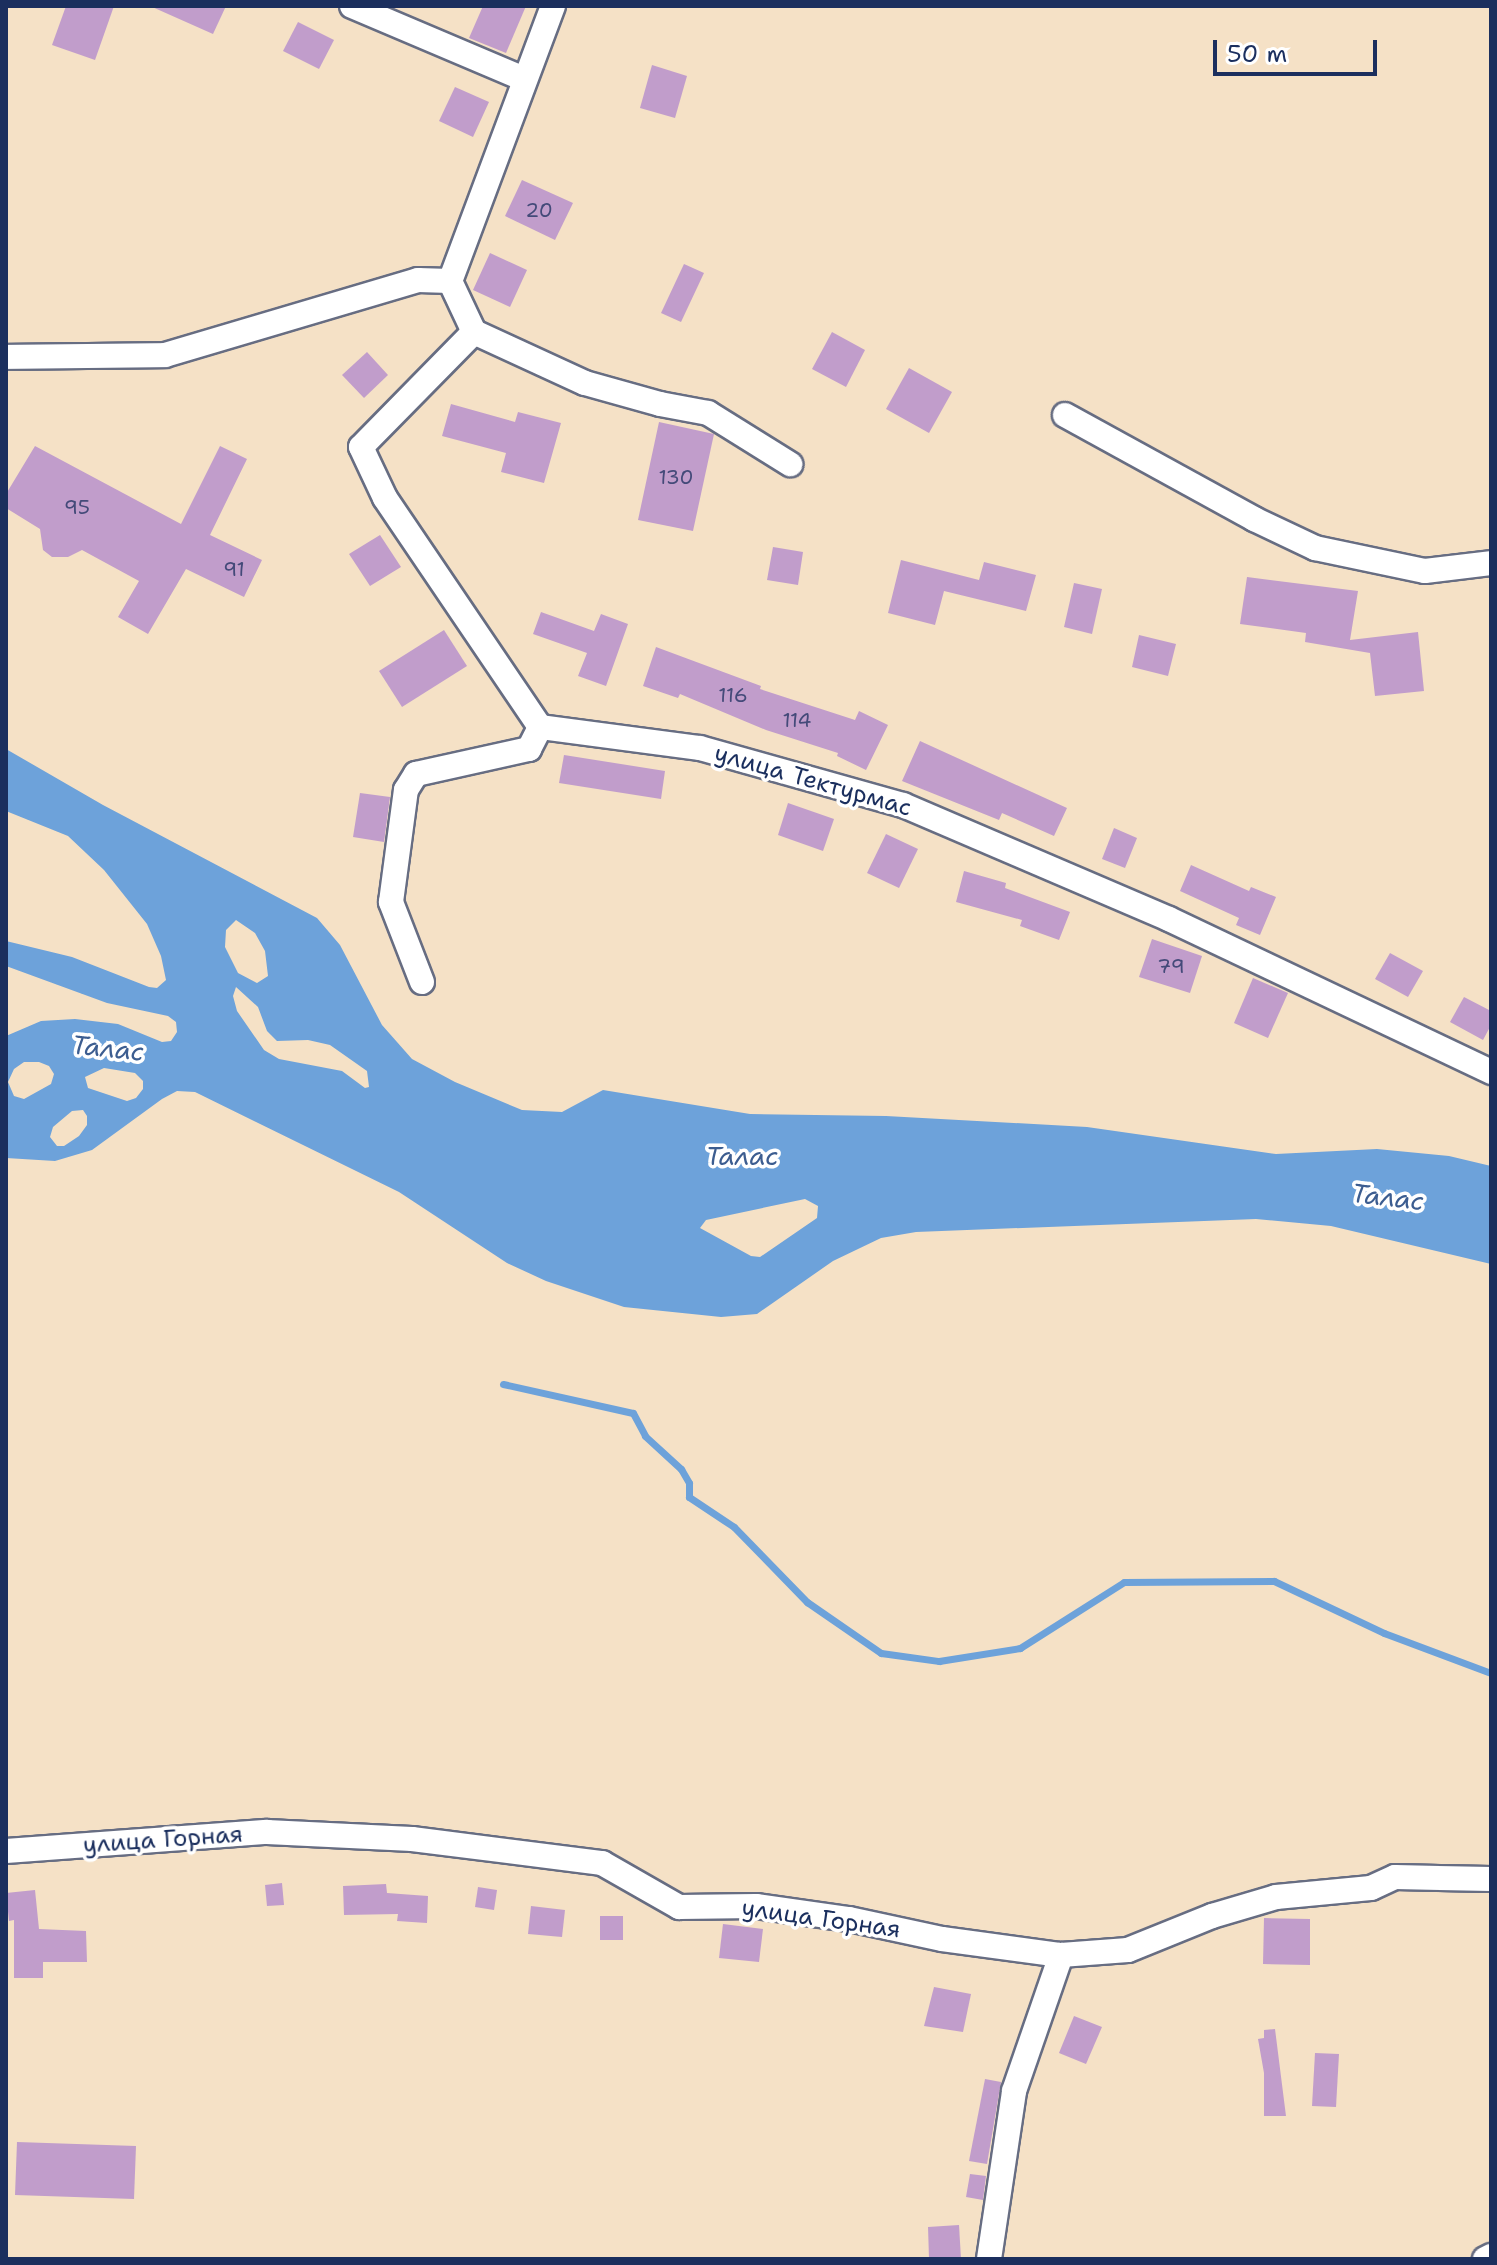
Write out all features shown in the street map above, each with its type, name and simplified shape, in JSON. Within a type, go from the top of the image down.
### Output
[{"type":"street","points":[[352,6],[524,79]]},
{"type":"street","points":[[553,6],[450,281],[474,332],[585,383],[708,413],[790,464]]},
{"type":"street","points":[[6,357],[165,355],[418,280],[450,281]]},
{"type":"street","points":[[422,982],[391,902],[406,790],[416,774],[529,749],[540,727],[385,498],[361,447],[449,354],[474,332]]},
{"type":"street","points":[[1065,415],[1254,519],[1315,548],[1425,571],[1491,563]]},
{"type":"street","name":"улица Тектурмас","points":[[540,727],[700,748],[903,805],[1169,919],[1491,1072]]},
{"type":"street","name":"улица Горная","points":[[6,1851],[267,1832],[412,1839],[602,1863],[679,1907],[756,1906],[849,1919],[942,1939],[1061,1955],[1128,1950],[1212,1916],[1276,1897],[1371,1888],[1395,1877],[1491,1879]]},
{"type":"street","points":[[989,2259],[1014,2091],[1061,1955]]},
{"type":"street","points":[[1485,2259],[1491,2256]]},
{"type":"water","name":"Талас","points":[[6,749],[103,805],[317,918],[340,945],[382,1025],[412,1059],[455,1082],[522,1110],[562,1112],[603,1090],[750,1114],[886,1116],[1087,1127],[1276,1154],[1377,1149],[1449,1156],[1491,1166],[1491,1264],[1331,1226],[1256,1219],[916,1232],[881,1238],[833,1261],[757,1314],[721,1317],[624,1307],[546,1281],[507,1263],[399,1192],[195,1092],[177,1091],[162,1099],[92,1150],[55,1161],[6,1158],[6,1036],[41,1021],[75,1019],[118,1024],[162,1042],[171,1041],[177,1032],[176,1022],[168,1016],[107,1003],[6,966],[6,941],[72,957],[149,987],[157,988],[166,980],[161,956],[147,924],[104,870],[68,836],[6,811]],"holes":[[[236,920],[255,933],[265,951],[268,976],[257,983],[238,973],[225,947],[226,930]],[[236,987],[258,1007],[267,1031],[277,1041],[308,1040],[330,1045],[367,1071],[369,1087],[365,1088],[342,1071],[279,1059],[264,1050],[237,1011],[233,996]],[[24,1062],[39,1062],[49,1066],[54,1074],[51,1084],[24,1099],[14,1096],[8,1082],[14,1069]],[[104,1068],[135,1073],[143,1081],[143,1089],[136,1098],[127,1101],[88,1088],[85,1077]],[[83,1110],[87,1116],[87,1125],[79,1136],[64,1146],[57,1146],[50,1137],[53,1127],[72,1111]],[[805,1199],[818,1206],[817,1218],[760,1257],[751,1256],[700,1228],[706,1220]]]},
{"type":"building","points":[[66,6],[114,6],[95,60],[52,45]]},
{"type":"building","points":[[150,6],[226,6],[213,34]]},
{"type":"building","points":[[483,6],[526,6],[506,53],[469,38]]},
{"type":"building","points":[[298,22],[334,40],[319,69],[283,51]]},
{"type":"building","points":[[652,65],[687,76],[675,118],[640,108]]},
{"type":"building","points":[[455,87],[489,102],[473,137],[439,121]]},
{"type":"building","points":[[522,180],[573,203],[555,240],[505,216]]},
{"type":"building","points":[[490,253],[527,270],[510,307],[473,290]]},
{"type":"building","points":[[684,264],[704,273],[681,322],[661,313]]},
{"type":"building","points":[[832,332],[865,350],[846,387],[812,369]]},
{"type":"building","points":[[367,352],[388,375],[364,398],[342,375]]},
{"type":"building","points":[[909,368],[952,392],[929,433],[886,409]]},
{"type":"building","points":[[451,404],[515,422],[518,412],[561,423],[544,483],[501,472],[506,453],[442,436]]},
{"type":"building","points":[[659,422],[714,434],[693,531],[638,520]]},
{"type":"building","points":[[35,446],[181,524],[220,446],[247,459],[210,535],[262,560],[244,597],[186,569],[148,634],[118,617],[139,581],[82,550],[68,557],[52,557],[43,550],[40,529],[6,508],[6,494]]},
{"type":"building","points":[[380,535],[401,567],[370,586],[349,554]]},
{"type":"building","points":[[773,547],[803,552],[798,585],[767,580]]},
{"type":"building","points":[[901,560],[979,580],[984,562],[1036,575],[1026,611],[944,591],[935,625],[888,613]]},
{"type":"building","points":[[1247,577],[1358,591],[1350,640],[1418,632],[1424,691],[1375,696],[1370,653],[1305,642],[1306,633],[1240,624]]},
{"type":"building","points":[[1074,583],[1102,589],[1092,634],[1064,627]]},
{"type":"building","points":[[541,612],[594,631],[601,614],[628,624],[606,686],[578,676],[587,653],[533,634]]},
{"type":"building","points":[[444,630],[467,666],[402,707],[379,671]]},
{"type":"building","points":[[1139,635],[1176,644],[1168,676],[1132,667]]},
{"type":"building","points":[[656,647],[761,686],[760,689],[855,720],[859,711],[888,725],[866,770],[837,756],[838,753],[766,730],[680,694],[678,698],[643,686]]},
{"type":"building","points":[[920,741],[1067,808],[1054,836],[1002,813],[999,820],[902,781]]},
{"type":"building","points":[[564,755],[665,771],[661,799],[559,783]]},
{"type":"building","points":[[360,793],[390,797],[384,842],[353,837]]},
{"type":"building","points":[[788,803],[834,819],[823,851],[778,835]]},
{"type":"building","points":[[1114,828],[1137,838],[1125,868],[1102,859]]},
{"type":"building","points":[[886,834],[918,849],[899,888],[867,873]]},
{"type":"building","points":[[1191,865],[1249,891],[1251,887],[1276,897],[1260,935],[1236,925],[1239,918],[1180,891]]},
{"type":"building","points":[[964,871],[1006,883],[1005,888],[1070,912],[1059,940],[1020,926],[1022,920],[956,902]]},
{"type":"building","points":[[1152,939],[1202,956],[1190,993],[1139,977]]},
{"type":"building","points":[[1390,953],[1423,971],[1408,997],[1375,979]]},
{"type":"building","points":[[1253,978],[1288,993],[1268,1038],[1234,1023]]},
{"type":"building","points":[[1464,997],[1491,1011],[1491,1025],[1483,1040],[1450,1022]]},
{"type":"building","points":[[282,1883],[284,1905],[267,1906],[265,1885]]},
{"type":"building","points":[[386,1884],[387,1893],[428,1896],[427,1923],[397,1921],[398,1914],[344,1915],[343,1886]]},
{"type":"building","points":[[478,1887],[497,1890],[494,1910],[475,1907]]},
{"type":"building","points":[[35,1890],[39,1929],[86,1931],[87,1962],[43,1962],[43,1978],[14,1978],[14,1920],[9,1921],[6,1893]]},
{"type":"building","points":[[531,1906],[565,1910],[562,1937],[528,1934]]},
{"type":"building","points":[[600,1916],[623,1916],[623,1940],[600,1940]]},
{"type":"building","points":[[1264,1918],[1310,1919],[1310,1965],[1263,1964]]},
{"type":"building","points":[[723,1924],[763,1929],[759,1962],[719,1958]]},
{"type":"building","points":[[934,1987],[971,1994],[963,2032],[924,2026]]},
{"type":"building","points":[[1074,2016],[1102,2027],[1086,2064],[1059,2053]]},
{"type":"building","points":[[1275,2029],[1286,2116],[1264,2116],[1264,2073],[1258,2039],[1264,2038],[1264,2030]]},
{"type":"building","points":[[1315,2053],[1339,2054],[1336,2107],[1312,2106]]},
{"type":"building","points":[[985,2079],[1001,2082],[987,2164],[969,2161]]},
{"type":"building","points":[[17,2142],[136,2146],[134,2199],[15,2195]]},
{"type":"building","points":[[970,2174],[986,2176],[983,2200],[966,2197]]},
{"type":"building","points":[[959,2225],[961,2259],[929,2259],[928,2227]]},
{"type":"waterway","points":[[503,1384],[633,1413],[645,1436],[681,1469],[689,1483],[689,1497],[734,1527],[807,1602],[881,1653],[939,1661],[1020,1648],[1124,1582],[1274,1581],[1384,1633],[1491,1673]]}]
